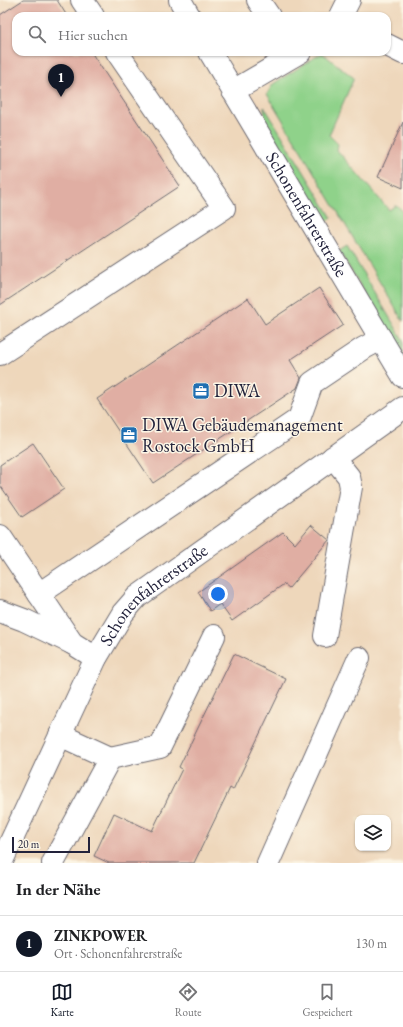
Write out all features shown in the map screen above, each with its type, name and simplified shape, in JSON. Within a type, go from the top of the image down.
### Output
[{"type":"street","points":[[82,0],[90,12]]},
{"type":"street","points":[[180,0],[187,12]]},
{"type":"street","points":[[258,0],[266,12]]},
{"type":"street","points":[[343,12],[349,0]]},
{"type":"street","points":[[391,47],[403,53]]},
{"type":"street","points":[[0,354],[224,208],[121,56]]},
{"type":"street","name":"Schonenfahrerstraße","points":[[212,56],[403,376]]},
{"type":"street","points":[[233,91],[291,56]]},
{"type":"street","points":[[39,594],[299,419],[312,383],[364,348],[381,339]]},
{"type":"street","name":"Schonenfahrerstraße","points":[[6,862],[60,735],[96,658],[123,613],[137,597],[403,408]]},
{"type":"street","points":[[326,636],[351,488],[349,478],[333,457]]},
{"type":"street","points":[[0,536],[72,643]]},
{"type":"street","points":[[0,611],[24,620],[72,643],[96,658]]},
{"type":"street","points":[[60,735],[110,758],[160,747],[214,636]]},
{"type":"street","points":[[268,863],[359,658]]},
{"type":"street","points":[[53,863],[110,758]]},
{"type":"shaded area","points":[[0,0],[403,0],[403,863],[0,863]]},
{"type":"green space","points":[[317,56],[326,56],[354,78],[329,135],[338,144],[337,150],[389,210],[396,205],[403,211],[403,321],[267,94],[273,84]]},
{"type":"green space","points":[[264,106],[332,218],[324,223],[265,122]]},
{"type":"green space","points":[[347,246],[403,340],[403,355],[339,251]]},
{"type":"building","points":[[23,0],[57,0],[64,12],[12,12],[12,56],[94,56],[180,186],[0,305],[0,15]]},
{"type":"building","points":[[403,122],[403,188],[378,177]]},
{"type":"building","name":"DIWA","points":[[319,288],[343,325],[290,360],[301,378],[297,388],[153,483],[97,399],[248,298],[265,324]]},
{"type":"building","points":[[33,443],[64,489],[22,517],[0,485],[0,465]]},
{"type":"building","points":[[311,525],[329,540],[289,588],[284,584],[232,621],[220,604],[210,611],[198,592],[283,532],[295,544]]},
{"type":"building","points":[[234,654],[286,679],[233,790],[230,788],[194,863],[109,863],[94,856],[114,813],[152,831],[182,769],[179,767]]},
{"type":"place","name":"ZINKPOWER","points":[[61,97]]},
{"type":"place","name":"DIWA","points":[[201,391]]},
{"type":"place","name":"DIWA Gebäudemanagement Rostock GmbH","points":[[129,435]]}]
